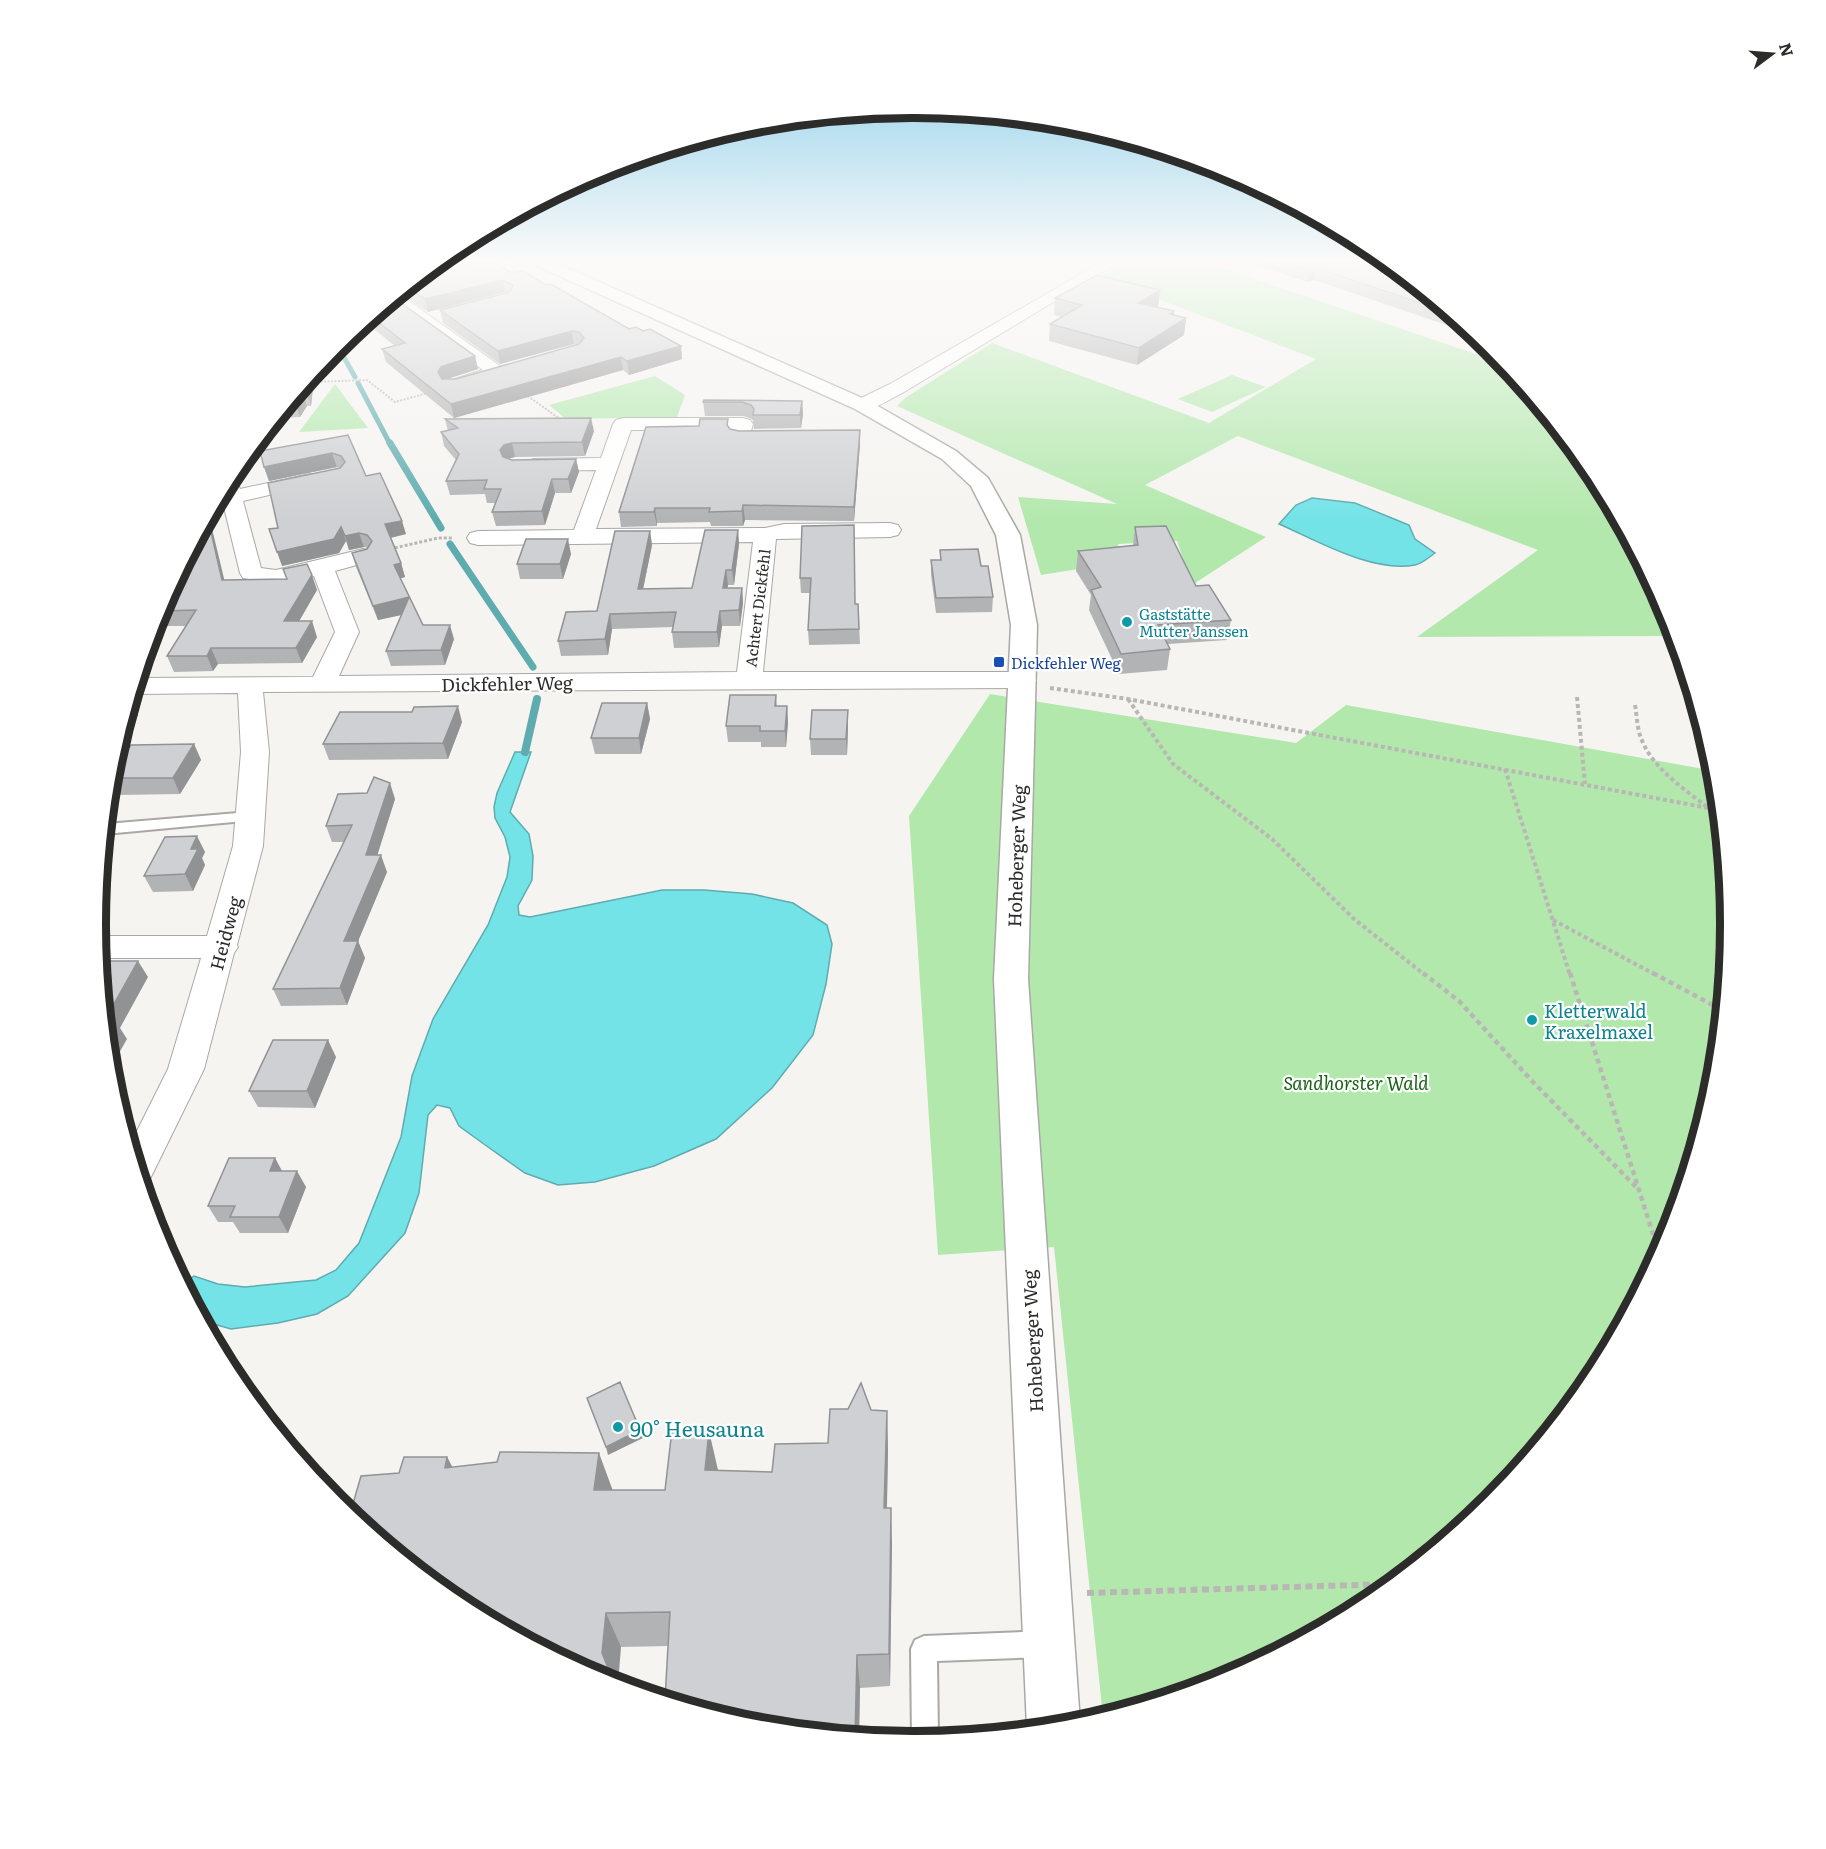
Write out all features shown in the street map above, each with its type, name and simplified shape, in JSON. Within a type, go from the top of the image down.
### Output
[{"type":"street","points":[[466,349],[497,372]]},
{"type":"street","name":"Hoheberger Weg","points":[[738,349],[862,405],[949,455],[980,483],[1008,535],[1024,625],[1011,979],[1054,1719]]},
{"type":"street","points":[[862,405],[897,388],[962,349]]},
{"type":"street","points":[[452,386],[519,366]]},
{"type":"street","points":[[583,536],[624,424],[743,424],[740,437],[796,437]]},
{"type":"street","points":[[515,465],[608,464]]},
{"type":"street","points":[[235,488],[327,477]]},
{"type":"street","points":[[231,494],[251,573],[276,578],[363,556]]},
{"type":"street","name":"Achtert Dickfehl","points":[[478,538],[765,535],[784,531],[890,530]]},
{"type":"street","name":"Achtert Dickfehl","points":[[749,680],[765,535]]},
{"type":"street","points":[[322,567],[347,632],[322,685]]},
{"type":"street","name":"Dickfehler Weg","points":[[143,686],[749,680],[1023,680]]},
{"type":"street","name":"Heidweg","points":[[142,1159],[186,1069],[222,947],[248,846],[255,752],[250,685]]},
{"type":"street","points":[[107,947],[222,947]]},
{"type":"lane","points":[[112,828],[250,817]]},
{"type":"lane","points":[[925,1731],[924,1649],[1050,1644]]},
{"type":"path","points":[[497,372],[557,419],[568,420]]},
{"type":"path","points":[[317,382],[367,380],[395,402],[452,386]]},
{"type":"path","points":[[363,556],[438,538],[478,538]]},
{"type":"path","points":[[1023,680],[1055,689],[1128,699],[1711,809]]},
{"type":"path","points":[[1577,697],[1585,784]]},
{"type":"path","points":[[1128,699],[1173,764],[1272,839],[1354,919],[1459,1001],[1533,1082],[1640,1191]]},
{"type":"path","points":[[1635,705],[1641,738],[1652,757],[1675,781],[1708,808]]},
{"type":"path","points":[[1505,769],[1655,1240]]},
{"type":"path","points":[[1553,920],[1715,1007]]},
{"type":"path","points":[[1047,1594],[1376,1584]]},
{"type":"green space","points":[[982,349],[1009,349],[1209,423],[1316,359],[1290,349],[1462,349],[1486,358],[1553,434],[1584,476],[1636,568],[1666,636],[1417,637],[1538,550],[1238,436],[1145,485],[1266,537],[1192,585],[1177,541],[1118,544],[1122,562],[1041,575],[1018,497],[1117,504],[897,406],[905,398]]},
{"type":"green space","points":[[1232,375],[1266,387],[1212,412],[1178,399]]},
{"type":"green space","points":[[655,376],[685,395],[677,417],[566,419],[549,405]]},
{"type":"green space","points":[[335,384],[368,428],[299,432]]},
{"type":"green space","name":"Sandhorster Wald","points":[[990,694],[1296,743],[1346,705],[1704,769],[1713,819],[1720,924],[1713,1030],[1704,1082],[1677,1184],[1658,1233],[1636,1281],[1584,1373],[1553,1415],[1483,1495],[1445,1531],[1361,1595],[1270,1648],[1222,1670],[1172,1688],[1102,1709],[1054,1247],[938,1255],[909,816]]},
{"type":"water","points":[[1312,498],[1355,503],[1409,525],[1415,539],[1435,553],[1415,565],[1381,564],[1328,547],[1279,524],[1296,505]]},
{"type":"water","points":[[515,752],[531,752],[510,812],[529,834],[533,856],[532,880],[518,906],[519,915],[530,917],[662,890],[704,890],[752,894],[793,903],[827,925],[832,944],[826,984],[813,1035],[772,1088],[716,1139],[654,1166],[595,1182],[558,1185],[525,1173],[459,1126],[450,1108],[437,1105],[428,1115],[419,1193],[405,1233],[348,1296],[317,1314],[278,1323],[231,1329],[213,1324],[189,1279],[194,1276],[218,1284],[245,1287],[316,1280],[336,1270],[359,1243],[401,1137],[412,1076],[433,1019],[488,925],[507,877],[510,857],[505,837],[495,818],[494,807],[497,793]]},
{"type":"building","points":[[382,349],[466,349],[475,356],[441,367],[438,372],[442,379],[456,379],[560,349],[669,349],[627,361],[621,357],[451,404]]},
{"type":"building","points":[[704,400],[802,401],[800,415],[753,415],[754,409],[751,405],[742,402],[703,402]]},
{"type":"building","points":[[591,418],[582,442],[512,443],[504,445],[500,450],[503,457],[512,460],[576,459],[568,479],[552,479],[542,511],[492,512],[501,489],[484,489],[487,480],[446,481],[459,454],[441,432],[458,428],[445,419]]},
{"type":"building","points":[[700,419],[728,419],[727,425],[730,429],[739,431],[860,430],[854,507],[743,505],[742,511],[709,512],[710,508],[655,508],[654,512],[619,512],[646,427],[699,426]]},
{"type":"building","points":[[348,435],[366,476],[380,473],[402,521],[385,524],[401,563],[394,565],[423,625],[450,625],[441,650],[386,651],[409,597],[373,606],[352,553],[367,549],[372,541],[367,535],[359,533],[345,536],[341,527],[334,539],[277,552],[269,529],[278,528],[268,483],[340,468],[345,462],[341,456],[332,453],[264,467],[261,451]]},
{"type":"building","points":[[854,525],[855,604],[858,604],[859,629],[808,630],[811,578],[800,578],[802,526]]},
{"type":"building","points":[[1166,526],[1196,586],[1209,585],[1231,620],[1158,625],[1170,649],[1121,654],[1091,590],[1101,587],[1078,551],[1138,545],[1135,527]]},
{"type":"building","points":[[210,530],[222,580],[287,579],[283,569],[307,564],[312,575],[284,621],[312,621],[296,648],[211,648],[207,656],[167,656],[196,610],[170,611]]},
{"type":"building","points":[[705,530],[738,530],[732,570],[726,570],[723,588],[742,588],[739,610],[720,611],[717,632],[672,632],[676,612],[610,614],[605,639],[558,641],[566,612],[597,611],[615,531],[650,531],[638,589],[692,588]]},
{"type":"building","points":[[526,539],[568,539],[560,564],[517,564]]},
{"type":"building","points":[[978,549],[981,566],[988,566],[993,597],[936,598],[931,560],[941,560],[940,550]]},
{"type":"building","points":[[730,695],[776,695],[775,706],[787,706],[785,731],[760,731],[760,726],[726,726]]},
{"type":"building","points":[[602,703],[647,703],[639,738],[591,738]]},
{"type":"building","points":[[458,706],[443,743],[323,744],[340,712],[412,712],[414,707]]},
{"type":"building","points":[[812,710],[848,710],[846,739],[810,739]]},
{"type":"building","points":[[194,744],[173,778],[120,778],[125,754],[131,745]]},
{"type":"building","points":[[374,777],[390,783],[366,855],[381,855],[344,941],[358,941],[340,988],[273,989],[352,825],[326,826],[338,794],[367,793]]},
{"type":"building","points":[[197,836],[191,849],[198,849],[185,874],[144,876],[165,837]]},
{"type":"building","points":[[107,961],[138,961],[111,1009]]},
{"type":"building","points":[[273,1040],[328,1040],[307,1091],[249,1091]]},
{"type":"building","points":[[229,1158],[275,1158],[270,1171],[297,1171],[279,1217],[230,1217],[235,1206],[208,1206]]},
{"type":"building","name":"90° Heusauna","points":[[620,1382],[640,1430],[606,1447],[587,1398]]},
{"type":"building","points":[[861,1383],[871,1410],[887,1411],[884,1508],[891,1508],[889,1654],[857,1655],[855,1729],[756,1716],[704,1704],[665,1692],[670,1612],[606,1613],[602,1653],[610,1672],[604,1670],[556,1648],[465,1595],[381,1531],[353,1504],[361,1476],[399,1473],[404,1457],[447,1457],[445,1468],[497,1462],[500,1452],[599,1453],[594,1490],[665,1490],[672,1430],[709,1431],[705,1470],[772,1472],[775,1444],[828,1443],[830,1409],[848,1409]]},
{"type":"waterway","points":[[342,355],[355,377]]},
{"type":"waterway","points":[[358,383],[390,444]]},
{"type":"waterway","points":[[390,443],[441,528]]},
{"type":"waterway","points":[[450,544],[533,667]]},
{"type":"waterway","points":[[525,752],[537,699]]},
{"type":"place","name":"Gaststätte Mutter Janssen","points":[[1127,622]]},
{"type":"place","name":"Dickfehler Weg","points":[[999,662]]},
{"type":"place","name":"Kletterwald Kraxelmaxel","points":[[1532,1020]]},
{"type":"place","name":"90° Heusauna","points":[[618,1427]]}]
